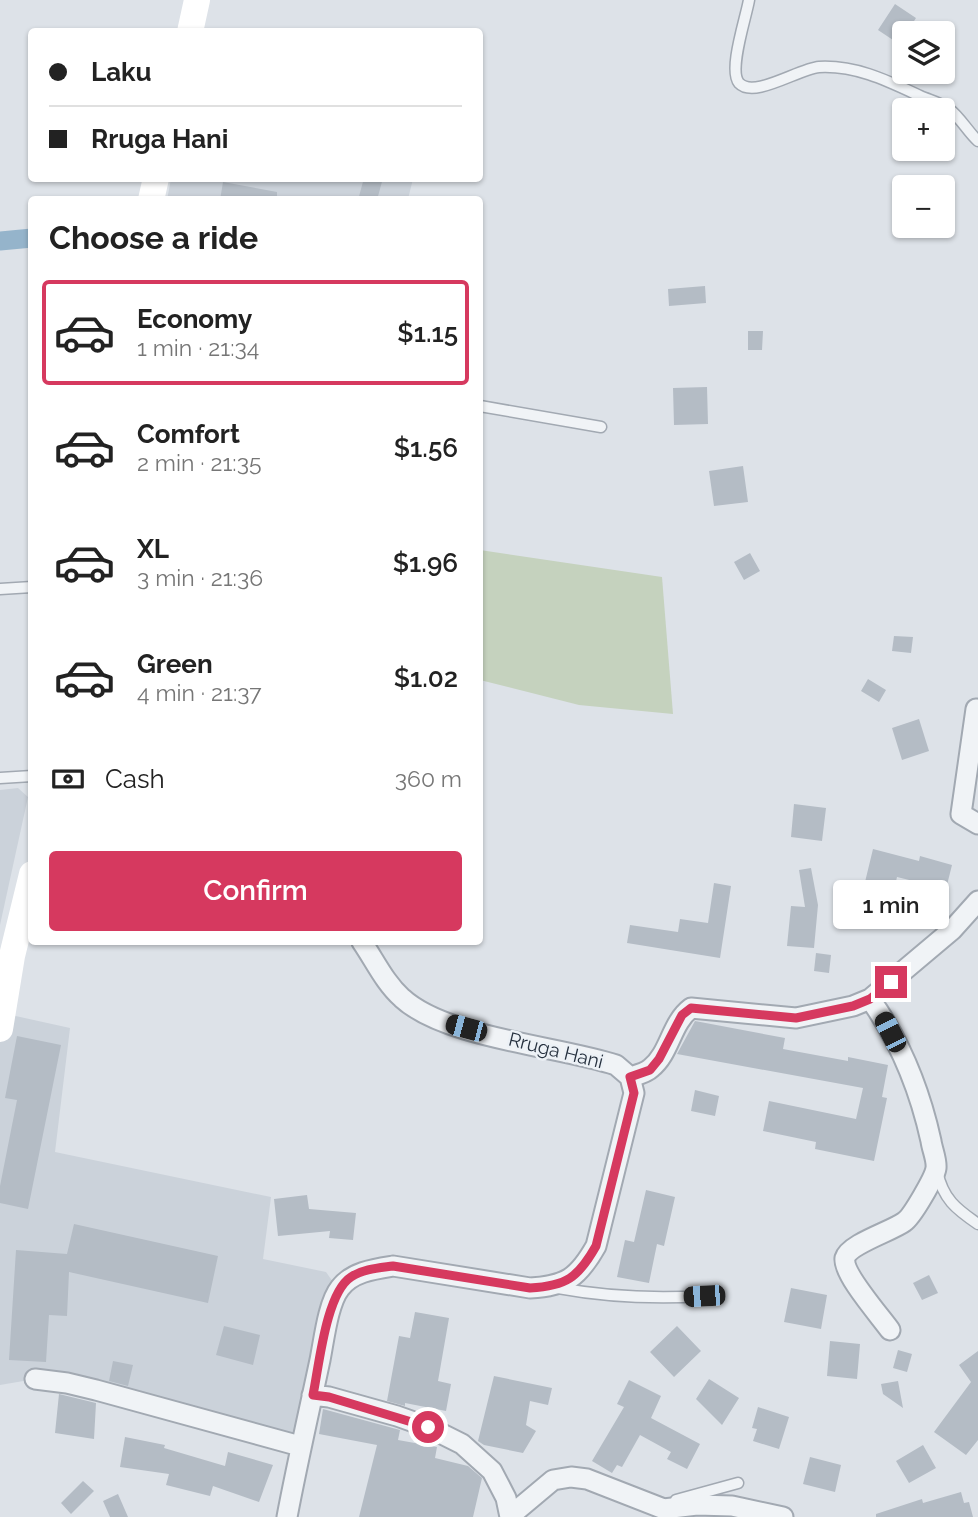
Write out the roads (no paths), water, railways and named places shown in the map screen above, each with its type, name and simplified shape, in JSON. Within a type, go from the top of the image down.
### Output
[{"type":"main road","points":[[191,28],[197,0]]},
{"type":"main road","points":[[0,1029],[12,956],[28,890]]},
{"type":"street","points":[[976,709],[961,814],[978,824]]},
{"type":"street","points":[[287,1517],[330,1313],[338,1289],[351,1277],[373,1269],[393,1266],[530,1288],[550,1287],[569,1281],[584,1266],[596,1246],[634,1093],[630,1077],[650,1070],[659,1059],[682,1015],[691,1008],[796,1018],[853,1006],[870,999],[952,930],[978,901]]},
{"type":"street","name":"Rruga Hani","points":[[364,945],[387,981],[402,998],[434,1018],[480,1032],[597,1059],[616,1065],[630,1077]]},
{"type":"street","points":[[870,999],[881,1014],[908,1069],[925,1114],[936,1167],[913,1215],[846,1254],[845,1261],[852,1279],[890,1329]]},
{"type":"street","points":[[35,1379],[87,1388],[300,1446]]},
{"type":"street","points":[[313,1395],[397,1416],[463,1444],[492,1471],[506,1498],[510,1517],[553,1480],[571,1477],[587,1479],[664,1509],[697,1505],[732,1506],[783,1517]]},
{"type":"lane","points":[[749,0],[735,61],[735,75],[740,84],[749,89],[759,88],[802,70],[820,67],[872,74],[950,110],[978,141]]},
{"type":"lane","points":[[483,407],[601,427]]},
{"type":"lane","points":[[0,589],[28,587]]},
{"type":"lane","points":[[0,779],[28,776]]},
{"type":"lane","points":[[936,1167],[941,1189],[957,1209],[978,1224]]},
{"type":"lane","points":[[550,1287],[599,1295],[655,1299],[704,1296]]},
{"type":"lane","points":[[664,1509],[676,1500],[738,1483]]},
{"type":"waterway","points":[[0,241],[28,238]]}]
